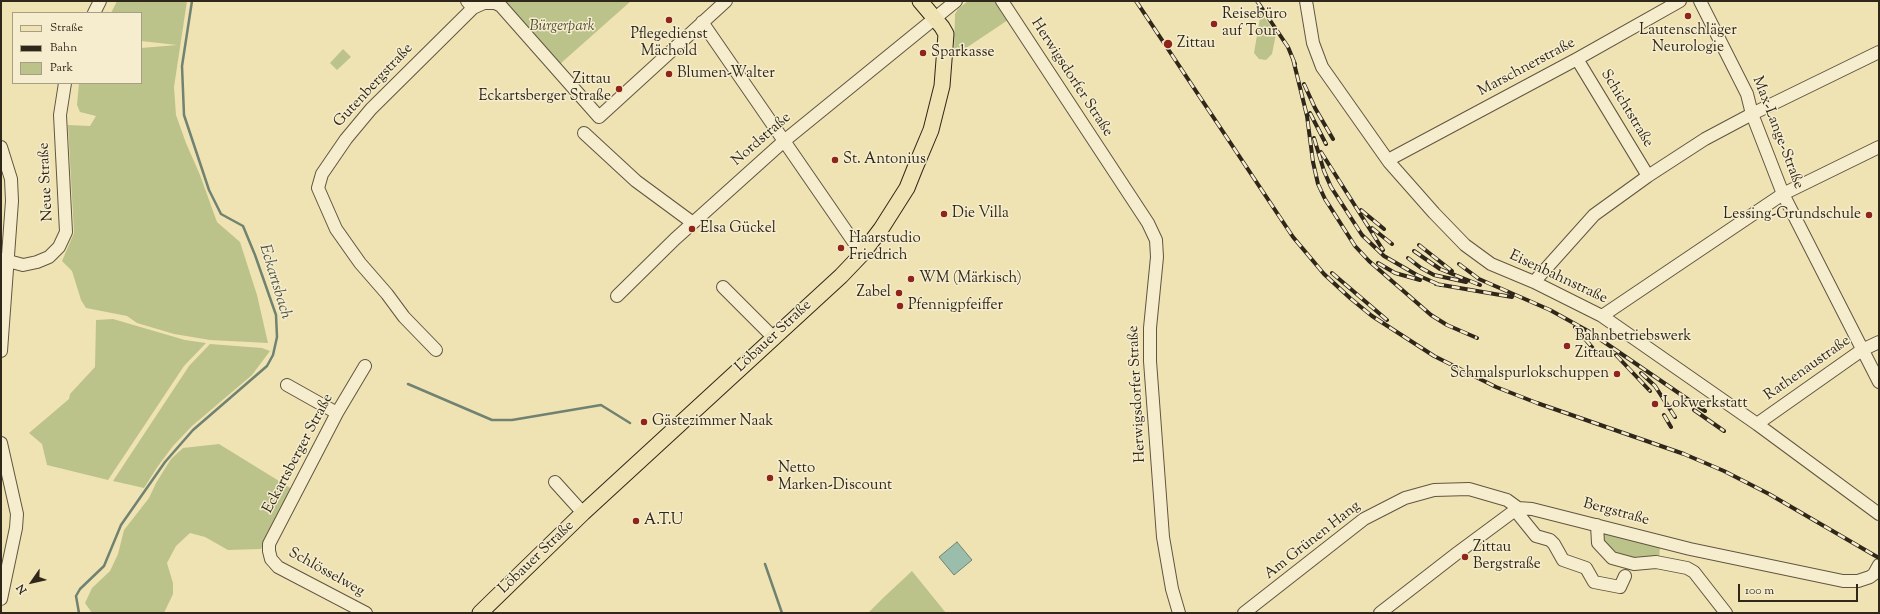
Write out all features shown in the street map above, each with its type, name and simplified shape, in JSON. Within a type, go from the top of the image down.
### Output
[{"type":"main road","name":"Löbauer Straße","points":[[480,613],[583,513],[862,254],[890,216],[907,188],[930,130],[942,86],[946,46],[946,7],[920,1]]},
{"type":"street","points":[[94,12],[100,1]]},
{"type":"street","points":[[470,5],[490,2],[501,6],[599,116],[726,1]]},
{"type":"street","name":"Herwigsdorfer Straße","points":[[1002,1],[1148,223],[1156,240],[1157,257],[1150,316],[1150,361],[1163,537],[1172,589],[1179,613]]},
{"type":"street","name":"Eisenbahnstraße","points":[[1306,1],[1312,43],[1322,67],[1389,162],[1434,213],[1465,245],[1491,264],[1534,282],[1602,316],[1757,424],[1879,514]]},
{"type":"street","name":"Marschnerstraße","points":[[1389,162],[1390,159],[1577,59],[1680,1]]},
{"type":"street","name":"Max-Lange-Straße","points":[[1700,1],[1747,94],[1752,114],[1783,194],[1879,382]]},
{"type":"street","name":"Gutenbergstraße","points":[[436,350],[404,317],[387,294],[360,263],[336,229],[318,188],[322,174],[346,139],[371,109],[470,5]]},
{"type":"street","name":"Nordstraße","points":[[617,296],[693,223],[784,141],[912,37],[946,7]]},
{"type":"street","points":[[702,22],[862,254]]},
{"type":"street","points":[[1534,282],[1594,215],[1648,176],[1705,139],[1752,114],[1879,52]]},
{"type":"street","name":"Schichtstraße","points":[[1577,59],[1648,176]]},
{"type":"street","name":"Neue Straße","points":[[5,260],[23,265],[37,262],[49,257],[59,247],[66,232],[60,115],[65,84]]},
{"type":"street","points":[[584,133],[636,181],[693,223]]},
{"type":"street","points":[[1,147],[12,179],[12,201],[5,260],[1,351]]},
{"type":"street","points":[[1602,316],[1783,194],[1879,147]]},
{"type":"street","points":[[723,287],[773,337]]},
{"type":"street","name":"Rathenaustraße","points":[[1757,424],[1862,350],[1879,342]]},
{"type":"street","name":"Eckartsberger Straße","points":[[272,559],[269,551],[270,544],[337,413],[365,366]]},
{"type":"street","points":[[287,385],[337,413]]},
{"type":"street","points":[[1,443],[17,514],[16,528],[1,598]]},
{"type":"street","points":[[555,482],[583,513]]},
{"type":"street","name":"Am Grünen Hang","points":[[1244,613],[1364,519],[1404,498],[1434,490],[1469,489],[1507,500],[1517,509]]},
{"type":"street","points":[[1380,613],[1517,509],[1536,536],[1550,540],[1563,560],[1586,568],[1594,582],[1620,587],[1625,576]]},
{"type":"street","name":"Bergstraße","points":[[1517,509],[1532,509],[1690,549],[1843,581],[1858,581],[1877,572]]},
{"type":"street","points":[[1596,525],[1598,543],[1612,558],[1634,564],[1656,562],[1687,568],[1694,572],[1726,613]]},
{"type":"street","name":"Schlösselweg","points":[[272,559],[278,567],[366,613]]},
{"type":"green space","points":[[117,1],[187,1],[174,87],[176,115],[217,222],[240,242],[257,295],[268,343],[210,340],[174,334],[137,323],[127,316],[86,308],[81,300],[72,271],[62,261],[74,233],[68,125],[90,126],[96,116],[80,112],[77,105],[79,84],[142,84],[142,48],[177,45],[142,41],[142,12],[112,12]]},
{"type":"green space","name":"Bürgerpark","points":[[503,1],[631,1],[560,64]]},
{"type":"green space","points":[[968,1],[997,1],[1008,20],[954,56],[955,14],[958,9]]},
{"type":"green space","points":[[1259,9],[1276,34],[1272,54],[1266,60],[1259,59],[1254,53],[1260,18]]},
{"type":"green space","points":[[343,49],[351,57],[337,70],[330,63]]},
{"type":"green space","points":[[113,319],[185,340],[206,343],[184,366],[108,480],[47,465],[42,444],[29,433],[69,399],[70,394],[95,367],[96,320]]},
{"type":"green space","points":[[210,344],[262,348],[270,351],[252,375],[192,426],[173,446],[144,488],[113,481],[189,366]]},
{"type":"green space","points":[[219,444],[292,489],[261,549],[228,550],[205,537],[190,533],[176,546],[167,563],[173,583],[173,594],[164,613],[92,613],[85,603],[92,588],[110,571],[118,554],[124,530],[149,498],[156,483],[171,459],[183,448]]},
{"type":"green space","points":[[1606,532],[1660,546],[1659,560],[1623,559],[1604,544],[1602,535]]},
{"type":"green space","points":[[912,571],[946,613],[868,613],[883,598]]},
{"type":"shaded area","points":[[957,542],[972,560],[954,575],[939,557]]},
{"type":"waterway","name":"Eckartsbach","points":[[79,613],[76,596],[80,589],[104,566],[121,525],[165,462],[193,430],[267,366],[273,355],[277,337],[276,315],[243,226],[221,214],[209,190],[184,115],[182,66],[192,1]]},
{"type":"waterway","points":[[408,384],[492,420],[512,420],[601,405],[630,423]]},
{"type":"waterway","points":[[765,564],[782,613]]},
{"type":"railway","points":[[1136,1],[1293,237],[1324,274],[1372,316],[1434,356],[1496,387],[1537,403],[1684,454],[1724,471],[1769,494],[1879,558]]},
{"type":"railway","points":[[1257,1],[1288,47],[1295,64]]},
{"type":"railway","points":[[1293,59],[1307,116],[1313,162],[1318,184],[1325,199],[1355,246],[1369,261],[1431,315],[1447,325],[1477,338]]},
{"type":"railway","points":[[1304,84],[1315,108],[1333,139]]},
{"type":"railway","points":[[1310,113],[1326,144]]},
{"type":"railway","points":[[1314,138],[1324,171],[1331,187],[1362,235],[1384,256],[1417,275],[1440,285]]},
{"type":"railway","points":[[1321,152],[1383,250]]},
{"type":"railway","points":[[1361,210],[1384,229]]},
{"type":"railway","points":[[1372,228],[1392,244]]},
{"type":"railway","points":[[1419,245],[1452,271]]},
{"type":"railway","points":[[1414,251],[1440,269],[1480,285]]},
{"type":"railway","points":[[1408,258],[1421,268],[1434,275],[1466,282]]},
{"type":"railway","points":[[1378,263],[1395,273],[1420,280]]},
{"type":"railway","points":[[1459,264],[1479,279],[1550,310],[1588,331],[1705,411]]},
{"type":"railway","points":[[1332,273],[1387,320]]},
{"type":"railway","points":[[1436,284],[1512,297]]},
{"type":"railway","points":[[1575,327],[1596,352]]},
{"type":"railway","points":[[1616,355],[1650,391]]},
{"type":"railway","points":[[1641,373],[1655,386],[1675,417]]},
{"type":"railway","points":[[1694,410],[1724,431]]},
{"type":"railway","points":[[1664,415],[1671,427]]},
{"type":"place","name":"Lautenschläger Neurologie","points":[[1688,16]]},
{"type":"place","name":"Pflegedienst Mächold","points":[[669,20]]},
{"type":"place","name":"Reisebüro auf Tour","points":[[1214,24]]},
{"type":"place","name":"Zittau","points":[[1168,44]]},
{"type":"place","name":"Sparkasse","points":[[923,53]]},
{"type":"place","name":"Blumen-Walter","points":[[669,74]]},
{"type":"place","name":"Zittau Eckartsberger Straße","points":[[619,89]]},
{"type":"place","name":"St. Antonius","points":[[835,160]]},
{"type":"place","name":"Die Villa","points":[[944,214]]},
{"type":"place","name":"Lessing-Grundschule","points":[[1869,215]]},
{"type":"place","name":"Elsa Gückel","points":[[692,229]]},
{"type":"place","name":"Haarstudio Friedrich","points":[[841,248]]},
{"type":"place","name":"WM (Märkisch)","points":[[911,279]]},
{"type":"place","name":"Zabel","points":[[899,293]]},
{"type":"place","name":"Pfennigpfeiffer","points":[[900,306]]},
{"type":"place","name":"Bahnbetriebswerk Zittau","points":[[1567,346]]},
{"type":"place","name":"Schmalspurlokschuppen","points":[[1617,374]]},
{"type":"place","name":"Lokwerkstatt","points":[[1655,404]]},
{"type":"place","name":"Gästezimmer Naak","points":[[644,422]]},
{"type":"place","name":"Netto Marken-Discount","points":[[770,478]]},
{"type":"place","name":"A.T.U","points":[[636,521]]},
{"type":"place","name":"Zittau Bergstraße","points":[[1465,557]]}]
